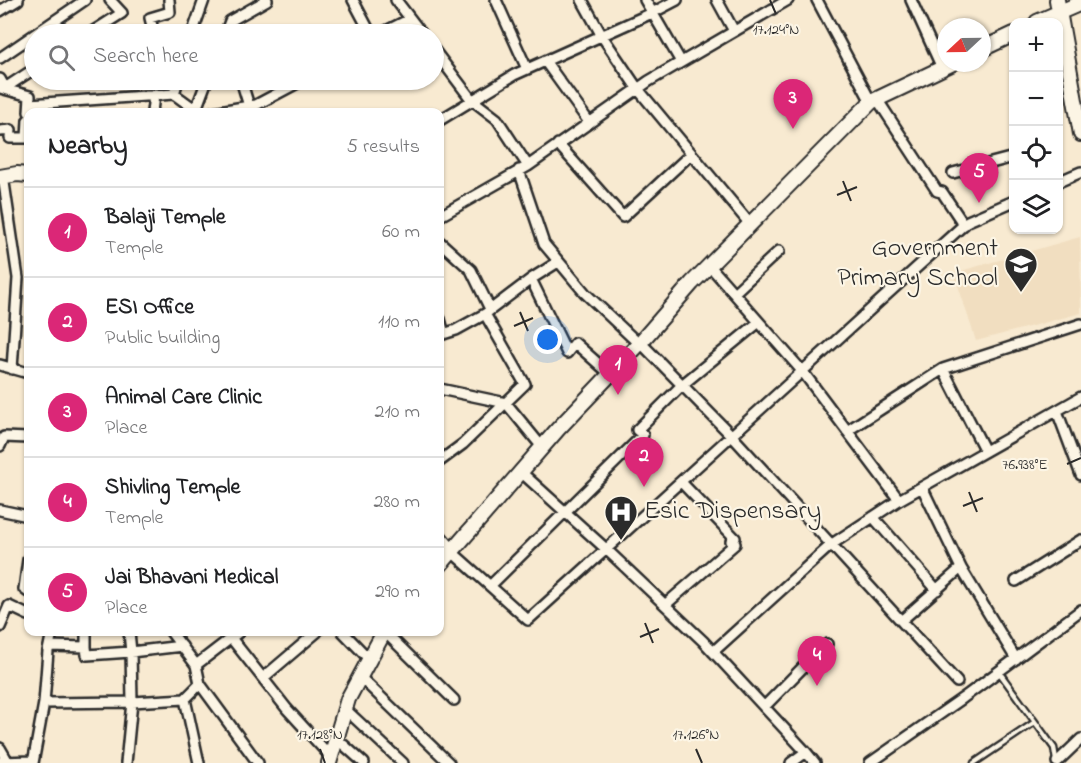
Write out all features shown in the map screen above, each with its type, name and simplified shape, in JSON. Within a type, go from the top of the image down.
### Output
[{"type":"main road","points":[[1042,18],[1058,6],[1081,3]]},
{"type":"main road","points":[[1058,6],[1064,78],[1081,134]]},
{"type":"main road","points":[[991,45],[1009,36]]},
{"type":"main road","points":[[444,560],[542,447],[640,344],[709,265],[750,224],[874,101],[937,70]]},
{"type":"main road","points":[[2,176],[24,175]]},
{"type":"main road","points":[[444,543],[451,551]]},
{"type":"main road","points":[[330,760],[348,699],[382,636]]},
{"type":"street","points":[[0,10],[18,0]]},
{"type":"street","points":[[50,24],[85,0]]},
{"type":"street","points":[[105,24],[122,13],[110,0]]},
{"type":"street","points":[[151,24],[150,18],[170,12],[169,0]]},
{"type":"street","points":[[196,24],[204,0]]},
{"type":"street","points":[[229,24],[230,21],[267,0]]},
{"type":"street","points":[[353,0],[366,24]]},
{"type":"street","points":[[396,0],[414,24]]},
{"type":"street","points":[[496,0],[527,69]]},
{"type":"street","points":[[582,0],[602,36],[638,88],[750,224]]},
{"type":"street","points":[[645,0],[681,62]]},
{"type":"street","points":[[444,117],[471,99],[527,69],[677,0]]},
{"type":"street","points":[[717,0],[734,31]]},
{"type":"street","points":[[444,214],[523,168],[638,88],[788,0]]},
{"type":"street","points":[[817,0],[874,101],[937,191],[942,192],[964,225]]},
{"type":"street","points":[[911,0],[937,46]]},
{"type":"street","points":[[400,24],[410,19]]},
{"type":"street","points":[[0,58],[24,42]]},
{"type":"street","points":[[545,61],[589,122]]},
{"type":"street","points":[[444,63],[471,99],[497,119],[523,168],[544,244],[558,262],[585,293],[732,436],[957,682]]},
{"type":"street","points":[[0,79],[5,88],[24,76]]},
{"type":"street","points":[[0,88],[30,96],[29,108],[174,94],[191,108]]},
{"type":"street","points":[[174,94],[175,90]]},
{"type":"street","points":[[196,108],[203,90]]},
{"type":"street","points":[[246,90],[255,108],[286,90]]},
{"type":"street","points":[[152,108],[154,95]]},
{"type":"street","points":[[0,131],[11,130],[10,138],[24,138]]},
{"type":"street","points":[[558,144],[622,217],[692,154]]},
{"type":"street","points":[[953,173],[1009,157]]},
{"type":"street","points":[[1063,180],[1081,172]]},
{"type":"street","points":[[2,176],[18,278],[12,369]]},
{"type":"street","points":[[451,551],[528,620],[968,221],[1009,203]]},
{"type":"street","points":[[444,246],[471,270],[487,311],[525,384],[463,444],[444,458]]},
{"type":"street","points":[[734,293],[779,250]]},
{"type":"street","points":[[444,333],[456,330],[487,311],[558,262]]},
{"type":"street","points":[[709,265],[803,372],[898,500]]},
{"type":"street","points":[[531,279],[567,352],[575,343],[611,375]]},
{"type":"street","points":[[490,586],[643,435],[638,430],[682,385],[759,322]]},
{"type":"street","points":[[847,431],[943,369],[1081,324]]},
{"type":"street","points":[[0,365],[24,372]]},
{"type":"street","points":[[943,369],[985,451]]},
{"type":"street","points":[[444,391],[506,403],[542,447]]},
{"type":"street","points":[[713,652],[832,544],[898,500],[1081,397]]},
{"type":"street","points":[[1057,411],[1081,475]]},
{"type":"street","points":[[0,446],[4,437],[24,438]]},
{"type":"street","points":[[520,472],[606,549],[713,652],[815,763]]},
{"type":"street","points":[[665,605],[735,544],[731,541],[735,538],[681,482]]},
{"type":"street","points":[[922,487],[961,568],[1016,659]]},
{"type":"street","points":[[0,510],[24,515]]},
{"type":"street","points":[[873,517],[937,590]]},
{"type":"street","points":[[1016,581],[1081,540]]},
{"type":"street","points":[[901,621],[961,568]]},
{"type":"street","points":[[0,627],[9,606],[24,613]]},
{"type":"street","points":[[870,763],[999,672],[1081,610]]},
{"type":"street","points":[[0,747],[4,762],[33,762],[44,703],[51,636]]},
{"type":"street","points":[[86,636],[87,655],[182,646]]},
{"type":"street","points":[[126,763],[132,702],[129,636]]},
{"type":"street","points":[[174,636],[196,665],[200,684],[258,763]]},
{"type":"street","points":[[196,665],[234,636]]},
{"type":"street","points":[[236,636],[263,678],[330,760]]},
{"type":"street","points":[[263,678],[312,636]]},
{"type":"street","points":[[347,636],[369,659]]},
{"type":"street","points":[[388,636],[454,700]]},
{"type":"street","points":[[764,707],[812,658],[811,656],[827,644]]},
{"type":"street","points":[[49,646],[86,647]]},
{"type":"street","points":[[360,677],[448,763]]},
{"type":"street","points":[[44,703],[185,699],[200,684]]},
{"type":"street","points":[[185,699],[199,763]]},
{"type":"street","points":[[345,709],[403,763]]},
{"type":"street","points":[[337,739],[364,763]]},
{"type":"street","points":[[1056,763],[1081,739]]},
{"type":"street","points":[[791,763],[806,752]]},
{"type":"lane","points":[[999,672],[1054,748],[1056,763]]},
{"type":"lane","points":[[974,763],[1035,722]]},
{"type":"shaded area","name":"Government Primary School","points":[[1080,237],[1081,313],[976,341],[954,273]]},
{"type":"place","name":"Animal Care Clinic","points":[[793,129]]},
{"type":"place","name":"Jai Bhavani Medical","points":[[979,203]]},
{"type":"place","name":"Government Primary School","points":[[1021,293]]},
{"type":"place","name":"Balaji Temple","points":[[618,395]]},
{"type":"place","name":"ESI Office","points":[[644,487]]},
{"type":"place","name":"Esic Dispensary","points":[[621,541]]},
{"type":"place","name":"Shivling Temple","points":[[817,686]]}]
